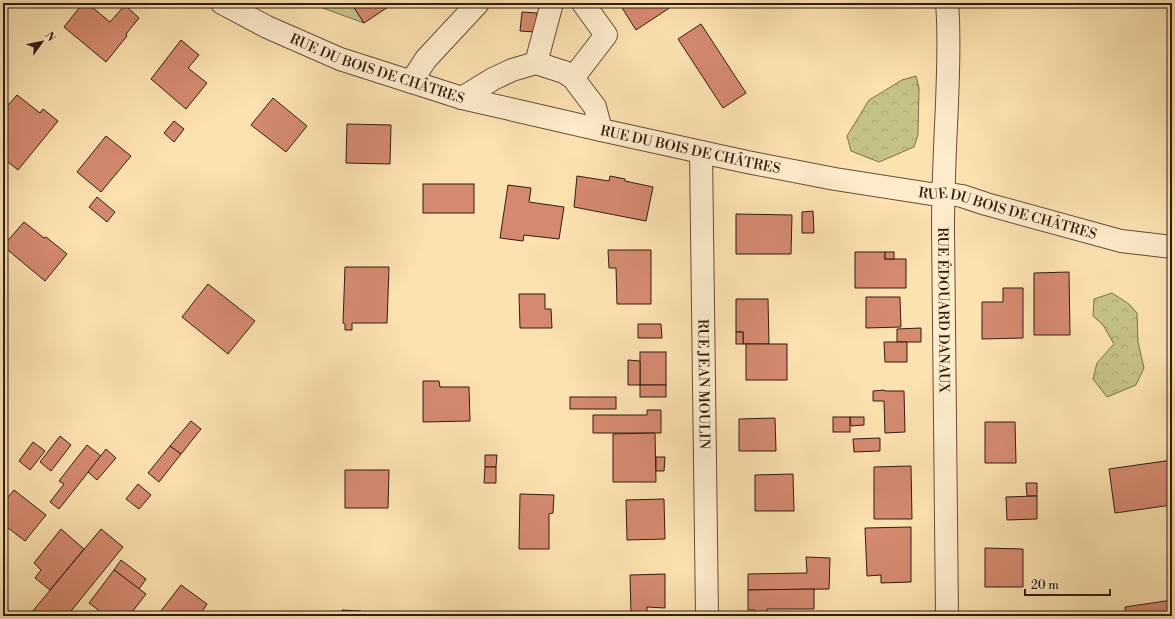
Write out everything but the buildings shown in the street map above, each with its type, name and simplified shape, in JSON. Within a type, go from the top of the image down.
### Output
[{"type":"street","name":"RUE DU BOIS DE CHÂTRES","points":[[222,3],[267,27],[340,59],[462,98],[701,152],[835,180],[931,194],[943,193],[962,196],[1121,241],[1172,247]]},
{"type":"street","points":[[411,82],[426,59],[478,3]]},
{"type":"street","points":[[536,63],[552,3]]},
{"type":"street","points":[[573,78],[609,40],[583,3]]},
{"type":"street","name":"RUE ÉDOUARD DANAUX","points":[[947,3],[949,23],[949,60],[943,193],[947,616]]},
{"type":"street","points":[[462,98],[493,79],[512,70],[536,63],[564,72],[573,78],[596,108],[601,130]]},
{"type":"street","name":"RUE JEAN MOULIN","points":[[701,152],[707,616]]},
{"type":"street","points":[[1121,241],[1172,257]]},
{"type":"green space","points":[[309,3],[351,3],[364,23]]},
{"type":"green space","points":[[916,76],[919,88],[918,135],[914,147],[879,162],[851,151],[847,136],[869,100],[902,80]]},
{"type":"green space","points":[[1112,293],[1129,304],[1137,313],[1138,342],[1144,368],[1136,385],[1107,397],[1093,379],[1097,363],[1114,344],[1103,325],[1093,316],[1094,299]]}]
